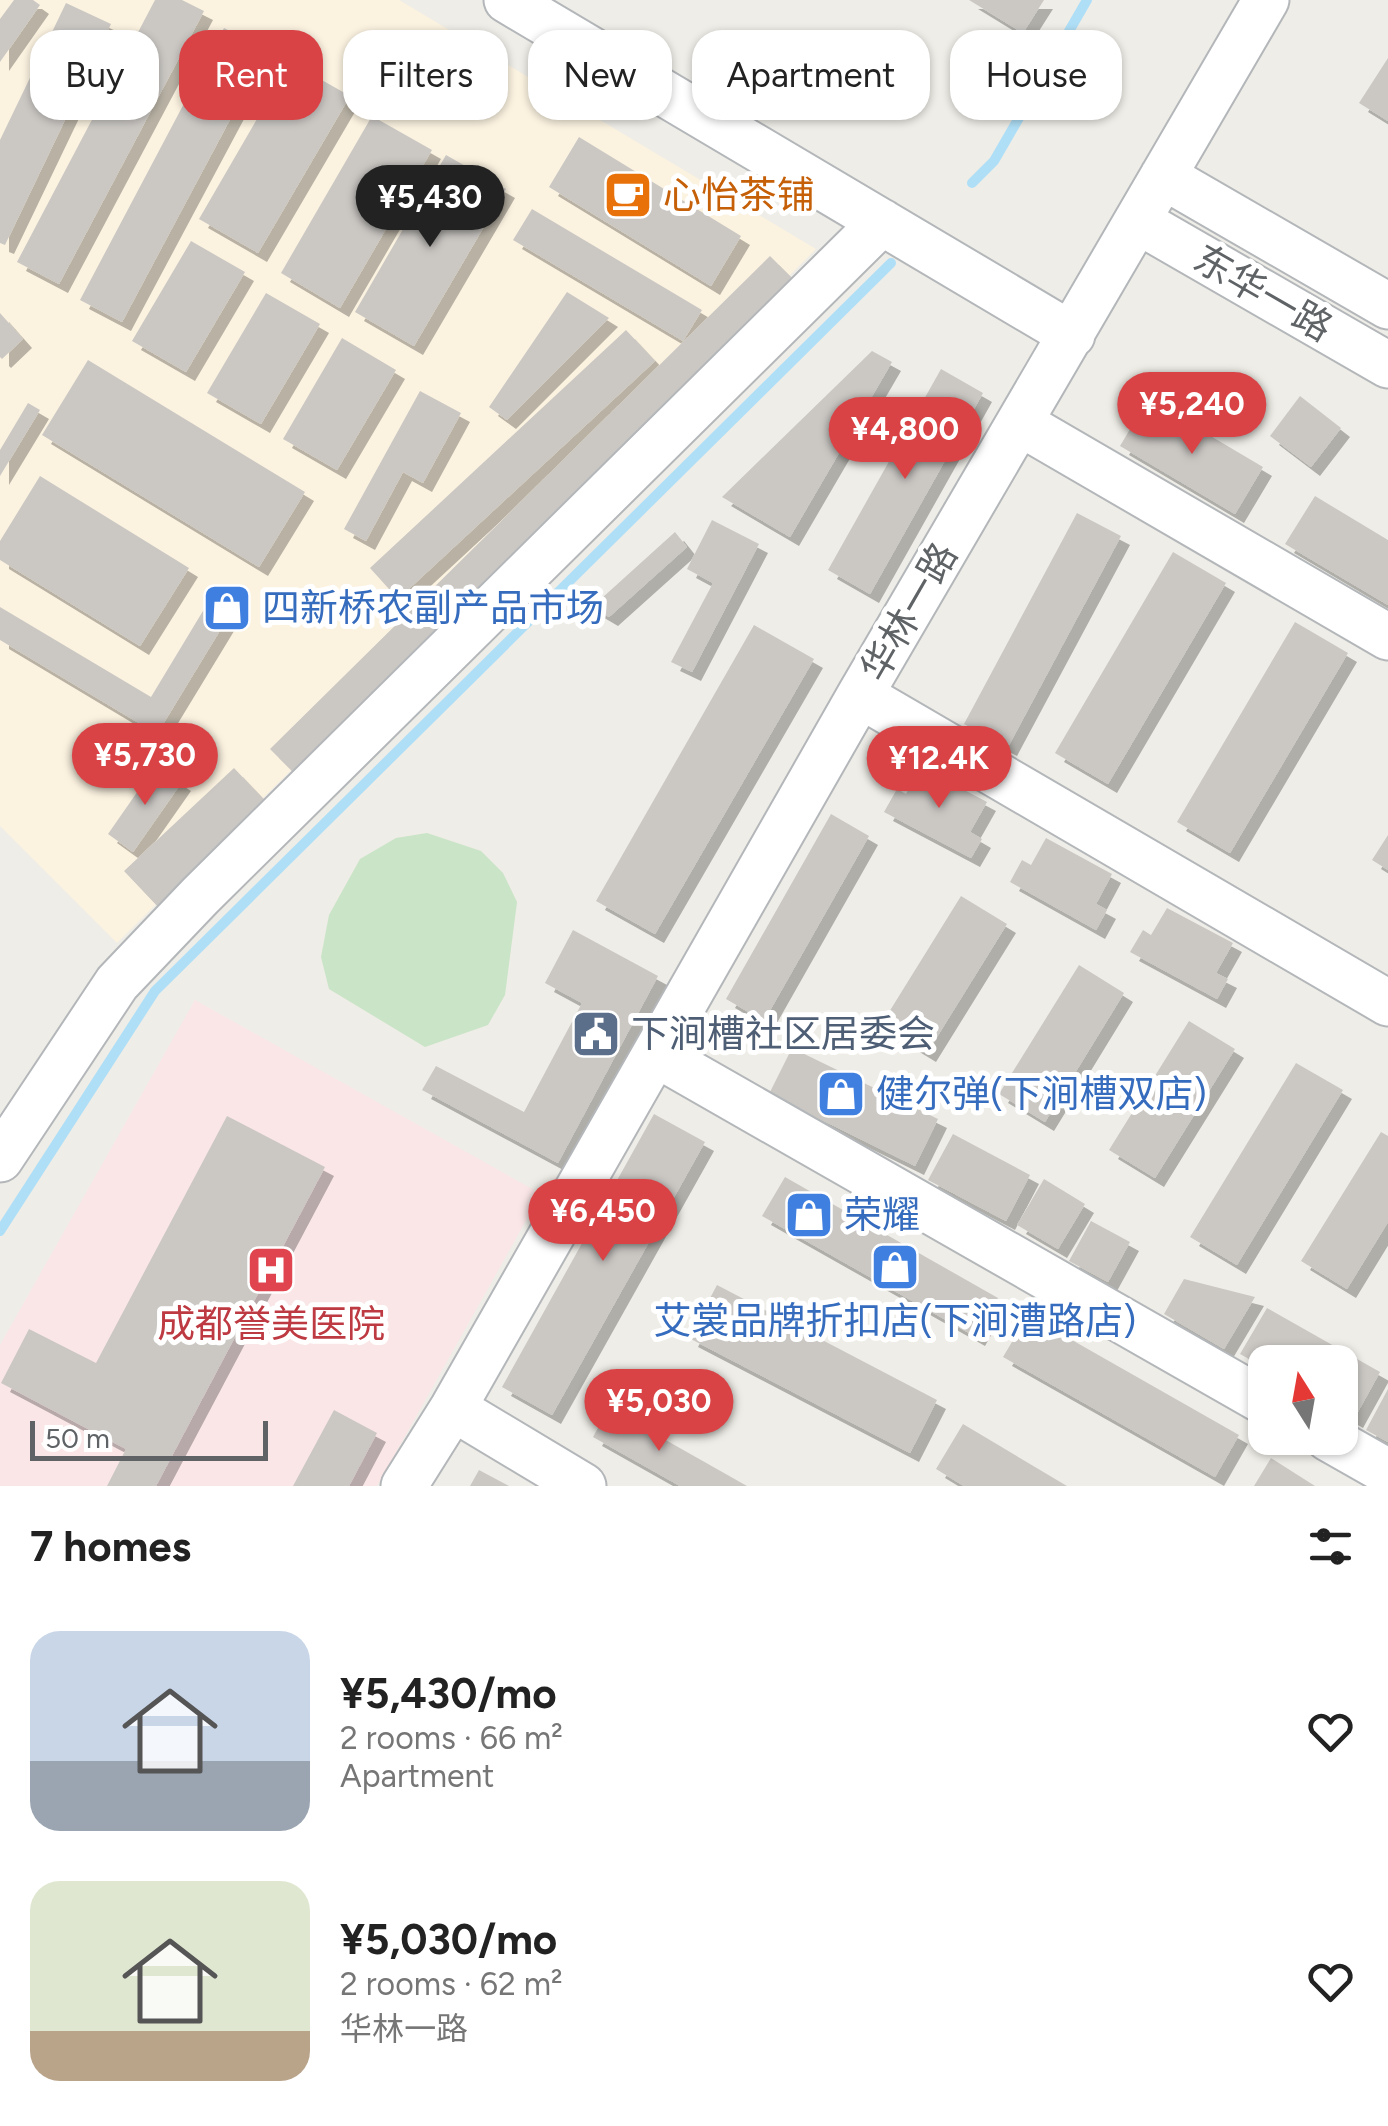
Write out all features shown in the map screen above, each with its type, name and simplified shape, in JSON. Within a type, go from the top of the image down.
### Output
[{"type":"street","points":[[507,0],[1072,335]]},
{"type":"street","name":"华林一路","points":[[404,1486],[454,1408],[860,695],[1266,0]]},
{"type":"street","name":"东华一路","points":[[1163,176],[1388,306]]},
{"type":"street","name":"东华一路","points":[[1138,220],[1388,365]]},
{"type":"street","points":[[0,1160],[128,971],[882,222]]},
{"type":"street","points":[[1020,423],[1388,636]]},
{"type":"street","points":[[860,695],[1388,1003]]},
{"type":"street","points":[[656,1054],[1248,1392]]},
{"type":"street","points":[[454,1408],[583,1486]]},
{"type":"street","points":[[1358,1455],[1388,1472]]},
{"type":"shaded area","name":"四新桥农副产品市场","points":[[0,0],[399,0],[449,30],[343,30],[343,120],[508,120],[508,65],[528,77],[528,120],[600,120],[816,249],[117,943],[0,826]]},
{"type":"shaded area","name":"成都誉美医院","points":[[195,1000],[541,1194],[377,1486],[0,1486],[0,1345]]},
{"type":"green space","points":[[427,833],[481,851],[503,873],[517,902],[505,995],[488,1025],[425,1047],[329,989],[321,957],[329,915],[360,859],[396,838]]},
{"type":"building","points":[[14,0],[33,0],[40,5],[0,62],[0,19]]},
{"type":"building","points":[[155,0],[182,0],[204,11],[194,30],[179,30],[179,58],[159,96],[159,30],[139,30]]},
{"type":"building","points":[[969,0],[1044,0],[1025,30],[1018,30]]},
{"type":"building","points":[[66,3],[111,24],[108,30],[53,30]]},
{"type":"building","points":[[1388,58],[1388,121],[1359,103]]},
{"type":"building","points":[[30,78],[30,120],[65,120],[5,245],[0,243],[0,140]]},
{"type":"building","points":[[323,81],[343,92],[343,108],[258,253],[199,219],[256,120],[323,120]]},
{"type":"building","points":[[179,113],[179,120],[230,120],[122,322],[80,300]]},
{"type":"building","points":[[92,120],[146,120],[59,284],[17,262]]},
{"type":"building","points":[[370,120],[379,120],[432,150],[340,308],[281,273]]},
{"type":"building","points":[[579,137],[741,236],[711,286],[549,187]]},
{"type":"building","points":[[446,155],[506,189],[414,346],[355,312]]},
{"type":"building","points":[[532,209],[702,310],[683,341],[513,240]]},
{"type":"building","points":[[191,241],[245,272],[186,372],[132,341]]},
{"type":"building","points":[[770,256],[800,286],[300,779],[270,749]]},
{"type":"building","points":[[567,292],[609,318],[507,420],[489,407]]},
{"type":"building","points":[[266,293],[320,324],[261,424],[207,393]]},
{"type":"building","points":[[0,313],[23,339],[2,359],[0,357]]},
{"type":"building","points":[[626,330],[655,361],[398,599],[370,568]]},
{"type":"building","points":[[342,338],[396,370],[337,470],[283,439]]},
{"type":"building","points":[[872,351],[892,362],[790,537],[722,497]]},
{"type":"building","points":[[88,360],[305,492],[259,567],[42,435]]},
{"type":"building","points":[[941,369],[983,393],[870,594],[828,570]]},
{"type":"building","points":[[420,391],[461,413],[423,483],[403,472],[366,541],[344,529]]},
{"type":"building","points":[[1300,396],[1341,428],[1311,467],[1270,436]]},
{"type":"building","points":[[1148,399],[1263,467],[1235,514],[1120,446]]},
{"type":"building","points":[[28,403],[40,410],[0,476],[0,450]]},
{"type":"building","points":[[40,476],[189,568],[140,646],[0,560],[0,541]]},
{"type":"building","points":[[1315,496],[1388,540],[1388,605],[1285,544]]},
{"type":"building","points":[[1077,513],[1121,536],[1008,747],[964,724]]},
{"type":"building","points":[[712,520],[759,544],[692,672],[671,662],[713,583],[687,569]]},
{"type":"building","points":[[675,532],[687,547],[609,617],[592,607]]},
{"type":"building","points":[[1173,552],[1226,583],[1108,784],[1055,753]]},
{"type":"building","points":[[212,596],[233,609],[157,734],[0,640],[0,607],[151,697]]},
{"type":"building","points":[[1295,622],[1348,653],[1230,853],[1177,822]]},
{"type":"building","points":[[754,625],[814,659],[655,934],[596,901]]},
{"type":"building","points":[[156,765],[182,782],[133,852],[108,834]]},
{"type":"building","points":[[921,767],[987,802],[970,832],[982,839],[971,858],[884,812],[897,789],[906,794]]},
{"type":"building","points":[[234,768],[271,807],[161,910],[124,871]]},
{"type":"building","points":[[831,814],[869,836],[764,1021],[726,999]]},
{"type":"building","points":[[1388,835],[1388,870],[1372,860]]},
{"type":"building","points":[[1046,838],[1112,874],[1096,904],[1107,910],[1096,930],[1010,882],[1022,860],[1031,865]]},
{"type":"building","points":[[961,896],[1007,924],[927,1053],[881,1025]]},
{"type":"building","points":[[1167,908],[1233,943],[1216,973],[1228,979],[1217,999],[1130,952],[1143,930],[1151,935]]},
{"type":"building","name":"下涧槽社区居委会","points":[[573,930],[658,976],[558,1163],[422,1090],[436,1066],[524,1112],[582,1003],[545,983]]},
{"type":"building","points":[[1079,965],[1124,993],[1045,1122],[999,1094]]},
{"type":"building","points":[[1189,1021],[1235,1049],[1155,1178],[1109,1150]]},
{"type":"building","points":[[792,1048],[938,1119],[915,1166],[769,1094]]},
{"type":"building","points":[[1296,1063],[1343,1090],[1237,1265],[1190,1237]]},
{"type":"building","points":[[654,1114],[705,1142],[552,1415],[502,1387]]},
{"type":"building","name":"成都誉美医院","points":[[227,1116],[325,1167],[156,1486],[107,1486],[126,1449],[1,1383],[29,1329],[96,1363]]},
{"type":"building","points":[[1381,1132],[1388,1136],[1388,1222],[1347,1289],[1301,1261]]},
{"type":"building","points":[[953,1134],[1030,1175],[1006,1221],[928,1180]]},
{"type":"building","points":[[785,1177],[998,1298],[976,1337],[762,1216]]},
{"type":"building","points":[[1044,1179],[1085,1204],[1058,1249],[1017,1225]]},
{"type":"building","points":[[1091,1221],[1130,1242],[1108,1282],[1069,1261]]},
{"type":"building","points":[[1184,1279],[1255,1297],[1224,1349],[1164,1314]]},
{"type":"building","points":[[717,1285],[937,1400],[910,1453],[689,1338]]},
{"type":"building","points":[[1267,1308],[1332,1345],[1248,1345],[1248,1358],[1240,1354]]},
{"type":"building","points":[[1028,1315],[1239,1435],[1215,1477],[1003,1357]]},
{"type":"building","points":[[1358,1360],[1380,1372],[1358,1412]]},
{"type":"building","points":[[1388,1389],[1388,1442],[1366,1430]]},
{"type":"building","points":[[609,1408],[747,1486],[680,1486],[593,1437]]},
{"type":"building","points":[[334,1410],[377,1433],[349,1486],[293,1486]]},
{"type":"building","points":[[963,1424],[1067,1486],[964,1486],[936,1469]]},
{"type":"building","points":[[1271,1458],[1315,1486],[1254,1486]]},
{"type":"building","points":[[479,1470],[509,1486],[470,1486]]},
{"type":"waterway","points":[[972,183],[994,161],[1087,0]]},
{"type":"waterway","points":[[0,1231],[155,991],[891,263]]},
{"type":"place","name":"心怡茶铺","points":[[628,195]]},
{"type":"place","name":"四新桥农副产品市场","points":[[227,608]]},
{"type":"place","name":"下涧槽社区居委会","points":[[596,1034]]},
{"type":"place","name":"健尔弹(下涧槽双店)","points":[[841,1094]]},
{"type":"place","name":"荣耀","points":[[809,1215]]},
{"type":"place","name":"艾裳品牌折扣店(下涧漕路店)","points":[[895,1267]]},
{"type":"place","name":"成都誉美医院","points":[[271,1270]]}]
